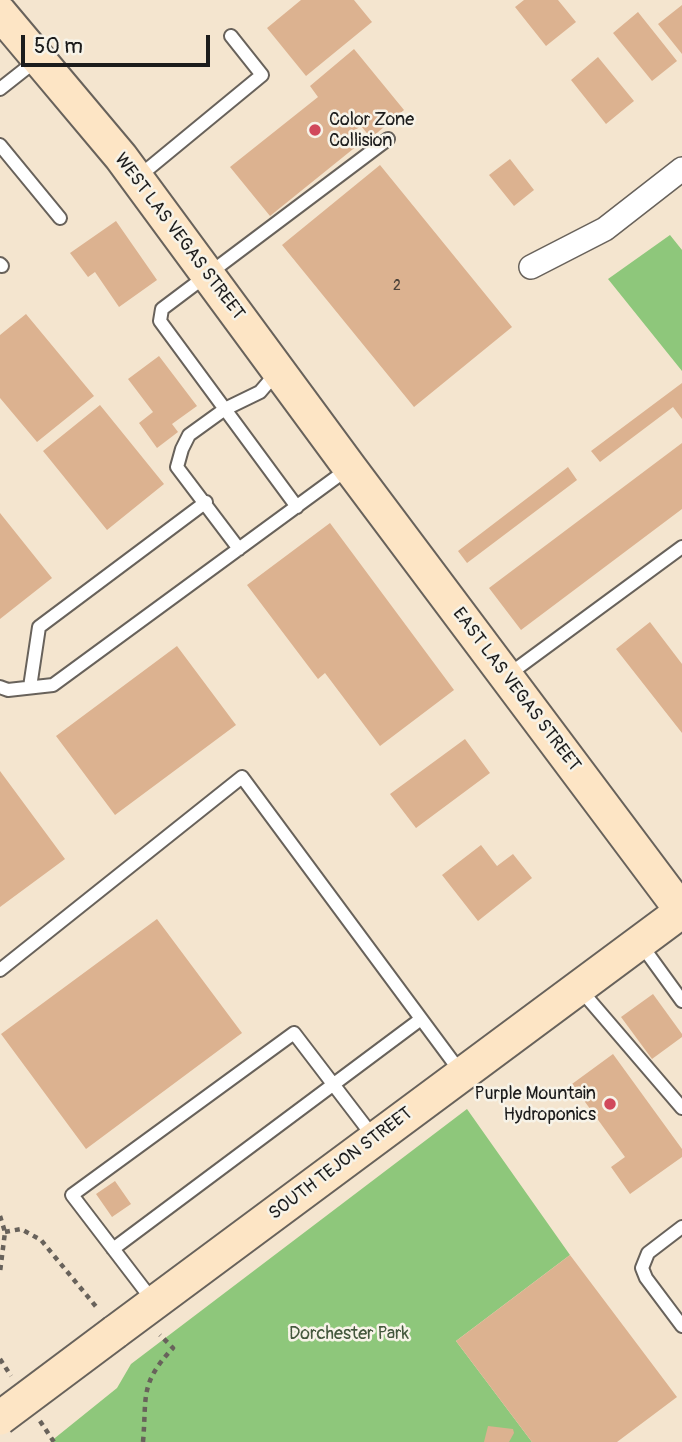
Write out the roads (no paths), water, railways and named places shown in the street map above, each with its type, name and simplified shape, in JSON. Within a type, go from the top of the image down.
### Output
[{"type":"street","name":"WEST LAS VEGAS STREET","points":[[0,13],[137,178],[350,468]]},
{"type":"street","points":[[531,267],[605,229],[682,169]]},
{"type":"street","name":"EAST LAS VEGAS STREET","points":[[350,468],[682,911]]},
{"type":"street","name":"SOUTH TEJON STREET","points":[[0,1418],[682,911]]},
{"type":"lane","points":[[137,178],[262,75],[231,36]]},
{"type":"lane","points":[[0,89],[38,59]]},
{"type":"lane","points":[[297,507],[160,321],[162,309],[388,139]]},
{"type":"lane","points":[[0,145],[5,160],[60,218]]},
{"type":"lane","points":[[239,549],[177,467],[181,449],[189,435],[225,409],[260,392],[278,371]]},
{"type":"lane","points":[[0,687],[8,690],[53,685],[350,468]]},
{"type":"lane","points":[[30,687],[39,627],[206,502]]},
{"type":"lane","points":[[506,677],[682,547]]},
{"type":"lane","points":[[0,971],[242,777],[462,1075]]},
{"type":"lane","points":[[640,943],[682,1001]]},
{"type":"lane","points":[[579,988],[682,1108]]},
{"type":"lane","points":[[113,1249],[421,1019]]},
{"type":"lane","points":[[148,1308],[113,1249],[72,1195],[294,1033],[375,1139]]},
{"type":"lane","points":[[682,1227],[648,1253],[642,1268],[646,1278],[682,1326]]},
{"type":"place","name":"Color Zone Collision","points":[[315,130]]},
{"type":"place","name":"Purple Mountain Hydroponics","points":[[610,1104]]},
{"type":"park label","name":"Dorchester Park","points":[[349,1334]]}]
